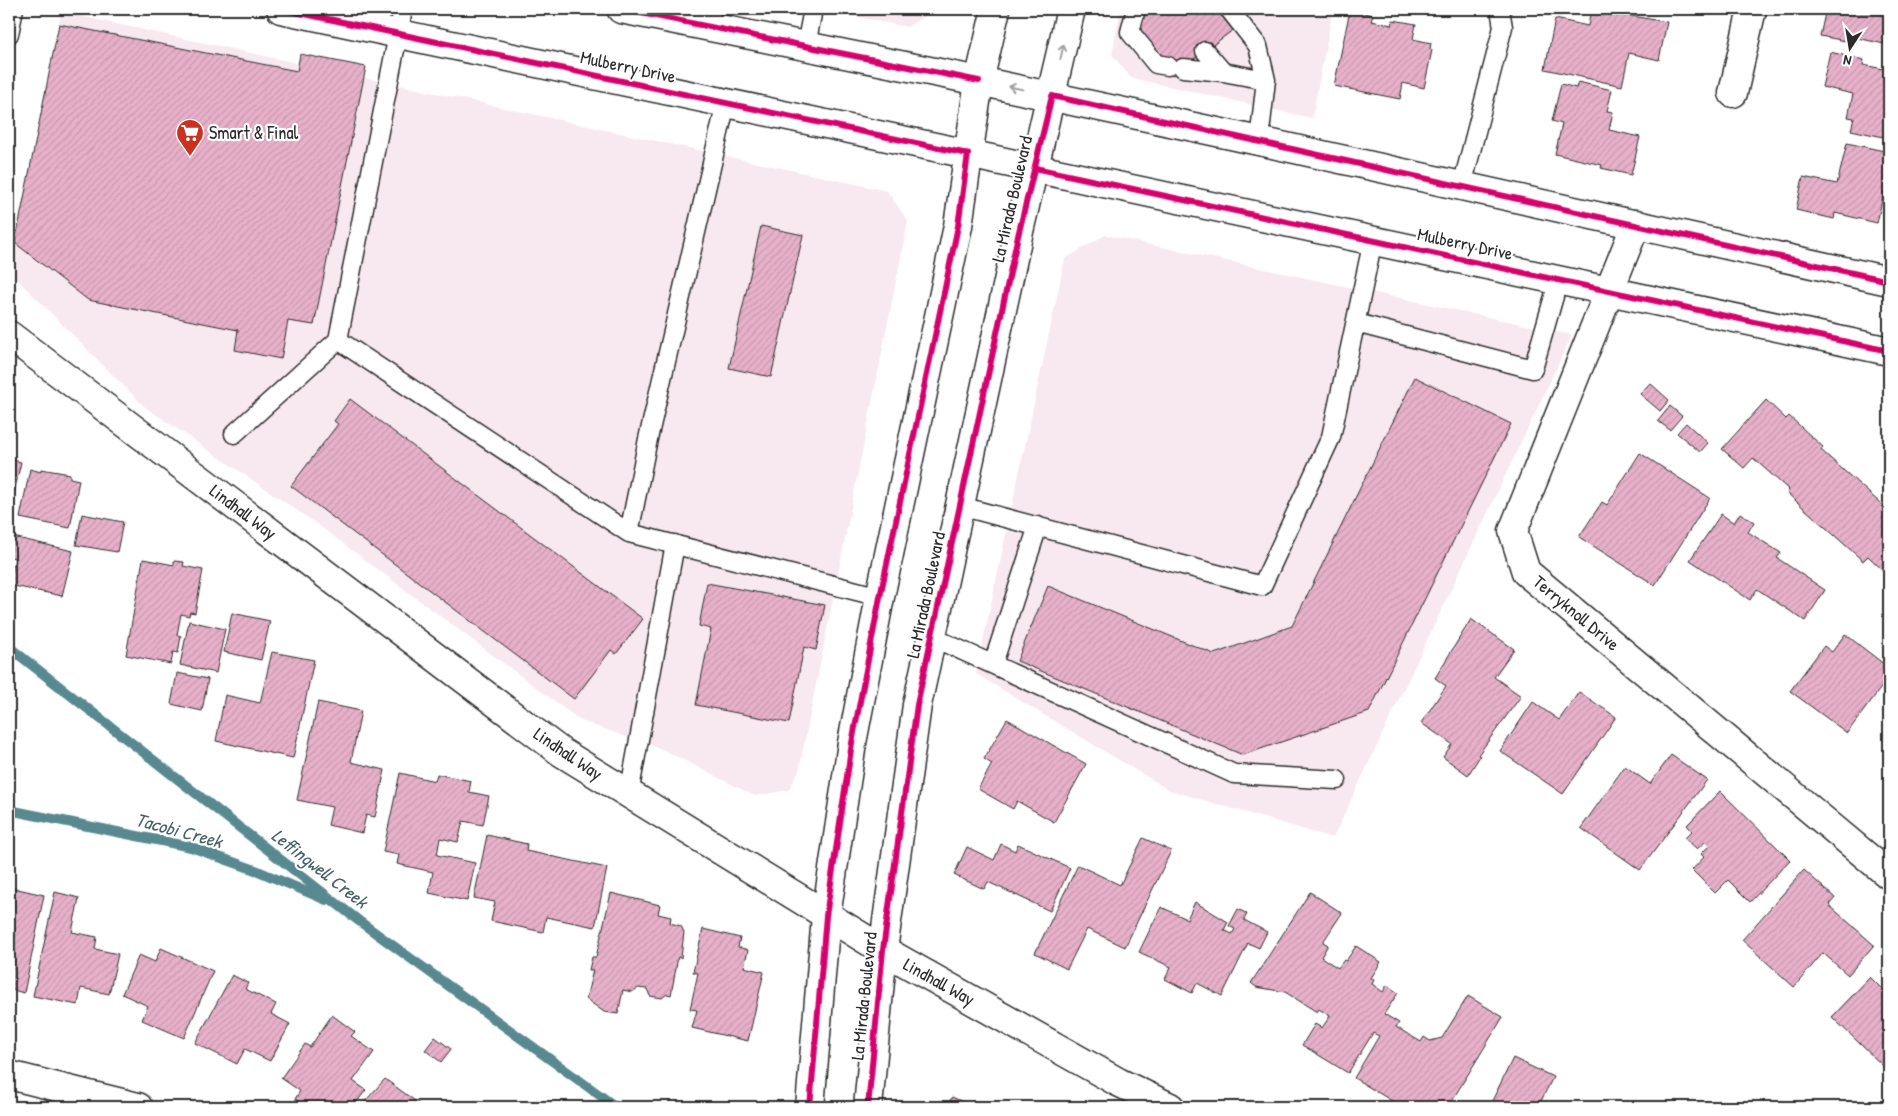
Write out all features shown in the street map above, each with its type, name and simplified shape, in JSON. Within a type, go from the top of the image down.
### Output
[{"type":"main road","name":"Mulberry Drive","points":[[281,9],[400,21],[726,103],[1559,279],[1889,351]]},
{"type":"main road","points":[[621,9],[709,18],[806,46],[1052,96],[1889,281]]},
{"type":"main road","points":[[810,1107],[826,916],[852,743],[880,597],[956,235],[979,81],[996,9]]},
{"type":"main road","name":"La Mirada Boulevard","points":[[868,1107],[883,950],[918,705],[1034,168],[1071,9]]},
{"type":"main road","points":[[1733,94],[1752,9]]},
{"type":"main road","name":"Terryknoll Drive","points":[[1636,224],[1513,531],[1526,572],[1889,875]]},
{"type":"main road","name":"Lindhall Way","points":[[9,335],[561,752],[883,950],[1118,1082],[1170,1107]]},
{"type":"main road","points":[[9,1075],[138,1107]]},
{"type":"lane","points":[[9,34],[14,9]]},
{"type":"lane","points":[[806,46],[813,9]]},
{"type":"lane","points":[[1136,9],[1130,32],[1156,64],[1223,72],[1266,80]]},
{"type":"lane","points":[[1229,9],[1258,46],[1266,80],[1259,141]]},
{"type":"lane","points":[[1462,186],[1503,27],[1500,9]]},
{"type":"lane","points":[[234,434],[338,340],[400,21]]},
{"type":"lane","points":[[1205,51],[1223,72]]},
{"type":"lane","points":[[629,533],[648,439],[726,103]]},
{"type":"lane","points":[[960,506],[1262,586],[1331,437],[1374,240]]},
{"type":"lane","points":[[1356,323],[1533,369],[1559,279]]},
{"type":"lane","points":[[338,340],[629,533],[880,597]]},
{"type":"lane","points":[[993,664],[1038,526]]},
{"type":"lane","points":[[629,794],[675,544]]},
{"type":"lane","points":[[932,637],[1234,774],[1337,780]]},
{"type":"shaded area","points":[[819,9],[936,9],[907,27]]},
{"type":"shaded area","points":[[1121,9],[1333,9],[1312,118],[1131,78],[1112,54]]},
{"type":"shaded area","points":[[61,12],[887,191],[908,221],[799,770],[789,790],[755,796],[664,750],[581,721],[317,524],[145,407],[9,271]]},
{"type":"shaded area","points":[[1105,235],[1572,335],[1333,838],[1169,790],[976,674],[1065,259]]},
{"type":"building","points":[[1153,9],[1216,9],[1233,30],[1174,74],[1135,22]]},
{"type":"building","points":[[1591,9],[1667,22],[1659,60],[1629,53],[1622,86],[1545,69],[1555,19],[1588,26]]},
{"type":"building","points":[[1826,9],[1889,9],[1889,45],[1857,38],[1856,43],[1820,36]]},
{"type":"building","points":[[1350,10],[1373,15],[1371,21],[1392,25],[1393,20],[1416,24],[1413,39],[1431,43],[1430,49],[1432,50],[1424,88],[1403,83],[1400,99],[1334,86]]},
{"type":"building","name":"Smart & Final","points":[[59,24],[297,71],[300,54],[366,67],[314,325],[288,321],[281,359],[235,350],[238,330],[88,300],[15,243]]},
{"type":"building","points":[[1830,52],[1864,60],[1863,65],[1889,70],[1889,141],[1888,138],[1851,130],[1854,118],[1848,117],[1853,94],[1822,87]]},
{"type":"building","points":[[1578,82],[1612,90],[1607,111],[1613,112],[1609,130],[1640,137],[1631,175],[1601,168],[1602,165],[1555,154],[1562,124],[1552,121],[1561,84],[1576,88]]},
{"type":"building","points":[[1847,143],[1889,152],[1889,192],[1884,191],[1877,223],[1835,213],[1834,219],[1796,210],[1803,177],[1837,184]]},
{"type":"building","points":[[761,226],[803,235],[771,377],[729,368]]},
{"type":"building","points":[[1415,377],[1511,424],[1369,712],[1243,755],[1017,661],[1048,586],[1214,654],[1292,626]]},
{"type":"building","points":[[1650,383],[1669,400],[1660,411],[1640,394]]},
{"type":"building","points":[[350,399],[643,619],[616,654],[611,650],[574,699],[291,486],[338,424],[334,421]]},
{"type":"building","points":[[1766,400],[1786,419],[1789,416],[1823,447],[1821,450],[1889,511],[1889,576],[1868,556],[1863,561],[1787,493],[1789,490],[1753,458],[1744,468],[1722,449]]},
{"type":"building","points":[[1670,406],[1682,416],[1670,430],[1658,421]]},
{"type":"building","points":[[1686,423],[1708,443],[1700,452],[1677,433]]},
{"type":"building","points":[[1640,453],[1710,498],[1655,585],[1579,537],[1602,502],[1607,505]]},
{"type":"building","points":[[9,459],[21,462],[9,516]]},
{"type":"building","points":[[30,469],[41,472],[41,469],[70,474],[70,478],[79,480],[70,528],[20,518]]},
{"type":"building","points":[[1740,513],[1754,522],[1748,532],[1781,553],[1777,558],[1825,590],[1805,621],[1757,589],[1750,600],[1690,560],[1721,514],[1734,523]]},
{"type":"building","points":[[82,514],[123,522],[117,552],[76,545]]},
{"type":"building","points":[[13,537],[73,551],[62,596],[9,585],[15,558],[9,557]]},
{"type":"building","points":[[143,559],[174,565],[174,561],[184,562],[183,566],[203,570],[195,613],[190,612],[189,616],[181,614],[177,635],[181,636],[178,653],[173,652],[171,664],[126,655]]},
{"type":"building","points":[[707,583],[825,605],[816,650],[804,647],[789,723],[696,705],[711,629],[699,626]]},
{"type":"building","points":[[232,613],[270,621],[261,660],[224,652]]},
{"type":"building","points":[[1471,619],[1514,649],[1494,677],[1521,696],[1478,755],[1480,756],[1468,775],[1443,757],[1452,744],[1421,723],[1446,686],[1435,678]]},
{"type":"building","points":[[189,621],[225,629],[216,673],[180,665]]},
{"type":"building","points":[[1845,634],[1889,668],[1889,677],[1847,733],[1790,691],[1824,646],[1832,652]]},
{"type":"building","points":[[272,652],[314,660],[293,758],[216,741],[225,695],[260,703]]},
{"type":"building","points":[[177,673],[208,679],[202,711],[171,704]]},
{"type":"building","points":[[1579,692],[1616,717],[1563,794],[1500,751],[1533,702],[1559,720]]},
{"type":"building","points":[[318,702],[361,711],[351,762],[385,770],[375,817],[366,815],[362,833],[328,825],[332,807],[297,800]]},
{"type":"building","points":[[1007,719],[1086,764],[1054,822],[1017,801],[1013,809],[978,789],[992,764],[984,759]]},
{"type":"building","points":[[1671,755],[1707,780],[1640,870],[1581,828],[1625,766],[1650,784]]},
{"type":"building","points":[[400,773],[435,781],[437,774],[471,781],[469,792],[489,796],[483,825],[463,821],[458,842],[440,838],[437,855],[475,863],[467,901],[429,893],[433,872],[397,864],[399,855],[383,852]]},
{"type":"building","points":[[1720,791],[1790,860],[1750,902],[1728,880],[1715,893],[1692,870],[1704,857],[1701,854],[1709,846],[1705,842],[1697,849],[1685,838],[1692,831],[1687,825]]},
{"type":"building","points":[[487,835],[527,844],[526,851],[607,868],[595,927],[546,917],[543,932],[491,921],[495,902],[474,898]]},
{"type":"building","points":[[1143,838],[1171,851],[1125,947],[1087,929],[1067,969],[1035,953],[1078,865],[1120,885]]},
{"type":"building","points":[[1001,844],[1015,851],[1018,844],[1070,868],[1050,911],[988,882],[984,889],[954,875],[967,847],[994,860]]},
{"type":"building","points":[[1804,870],[1835,898],[1829,905],[1874,945],[1848,975],[1823,953],[1794,987],[1742,940]]},
{"type":"building","points":[[9,887],[44,895],[24,993],[9,989]]},
{"type":"building","points":[[55,892],[79,898],[72,932],[97,937],[95,949],[118,954],[109,994],[81,988],[78,1005],[33,996]]},
{"type":"building","points":[[1310,892],[1342,913],[1323,942],[1328,945],[1321,957],[1338,968],[1344,960],[1346,961],[1356,946],[1381,962],[1371,978],[1374,980],[1372,984],[1383,992],[1387,985],[1398,993],[1384,1014],[1399,1023],[1396,1027],[1421,1042],[1424,1037],[1430,1041],[1442,1038],[1468,996],[1503,1017],[1448,1107],[1402,1107],[1354,1078],[1379,1036],[1373,1033],[1348,1073],[1302,1045],[1315,1024],[1322,1028],[1330,1016],[1319,1009],[1317,1012],[1285,992],[1256,987],[1251,983]]},
{"type":"building","points":[[611,893],[660,905],[658,914],[671,917],[670,923],[681,926],[684,932],[681,958],[678,957],[671,995],[667,994],[662,998],[650,996],[647,989],[638,988],[632,992],[623,990],[618,1014],[604,1012],[586,999],[593,970],[589,970],[592,957],[596,957]]},
{"type":"building","points":[[1195,902],[1228,922],[1224,930],[1232,934],[1235,929],[1229,926],[1238,909],[1247,914],[1244,920],[1267,932],[1259,948],[1248,943],[1222,996],[1197,983],[1192,993],[1165,979],[1171,967],[1139,952],[1161,907],[1187,919]]},
{"type":"building","points":[[703,929],[740,938],[738,947],[748,950],[744,967],[764,972],[748,1041],[692,1028],[697,1010],[690,1009],[698,973],[693,972]]},
{"type":"building","points":[[161,948],[213,971],[184,1038],[142,1020],[148,1006],[122,994],[139,955],[155,962]]},
{"type":"building","points":[[232,975],[248,983],[245,989],[276,1004],[271,1014],[290,1024],[270,1061],[245,1049],[237,1064],[195,1043]]},
{"type":"building","points":[[1870,977],[1889,996],[1889,1060],[1883,1066],[1832,1017]]},
{"type":"building","points":[[332,1015],[355,1032],[351,1036],[374,1052],[353,1081],[366,1090],[353,1107],[306,1107],[295,1099],[300,1091],[281,1078],[305,1044],[310,1047]]},
{"type":"building","points":[[435,1037],[451,1049],[441,1062],[425,1050]]},
{"type":"building","points":[[1513,1058],[1553,1077],[1538,1107],[1489,1107]]},
{"type":"building","points":[[385,1079],[422,1106],[360,1107]]},
{"type":"building","points":[[952,1097],[974,1107],[947,1107]]},
{"type":"waterway","name":"Leffingwell Creek","points":[[9,647],[359,921],[616,1107]]},
{"type":"waterway","name":"Tacobi Creek","points":[[9,810],[191,847],[258,871],[326,900]]},
{"type":"cycle path","points":[[281,9],[968,154],[958,226],[880,597],[852,743],[826,916],[810,1107]]},
{"type":"cycle path","points":[[621,9],[979,81]]},
{"type":"cycle path","points":[[868,1107],[883,950],[917,705],[1017,240],[1052,96],[1889,281]]},
{"type":"cycle path","points":[[1035,168],[1889,351]]},
{"type":"place","name":"Smart & Final","points":[[190,157]]}]
